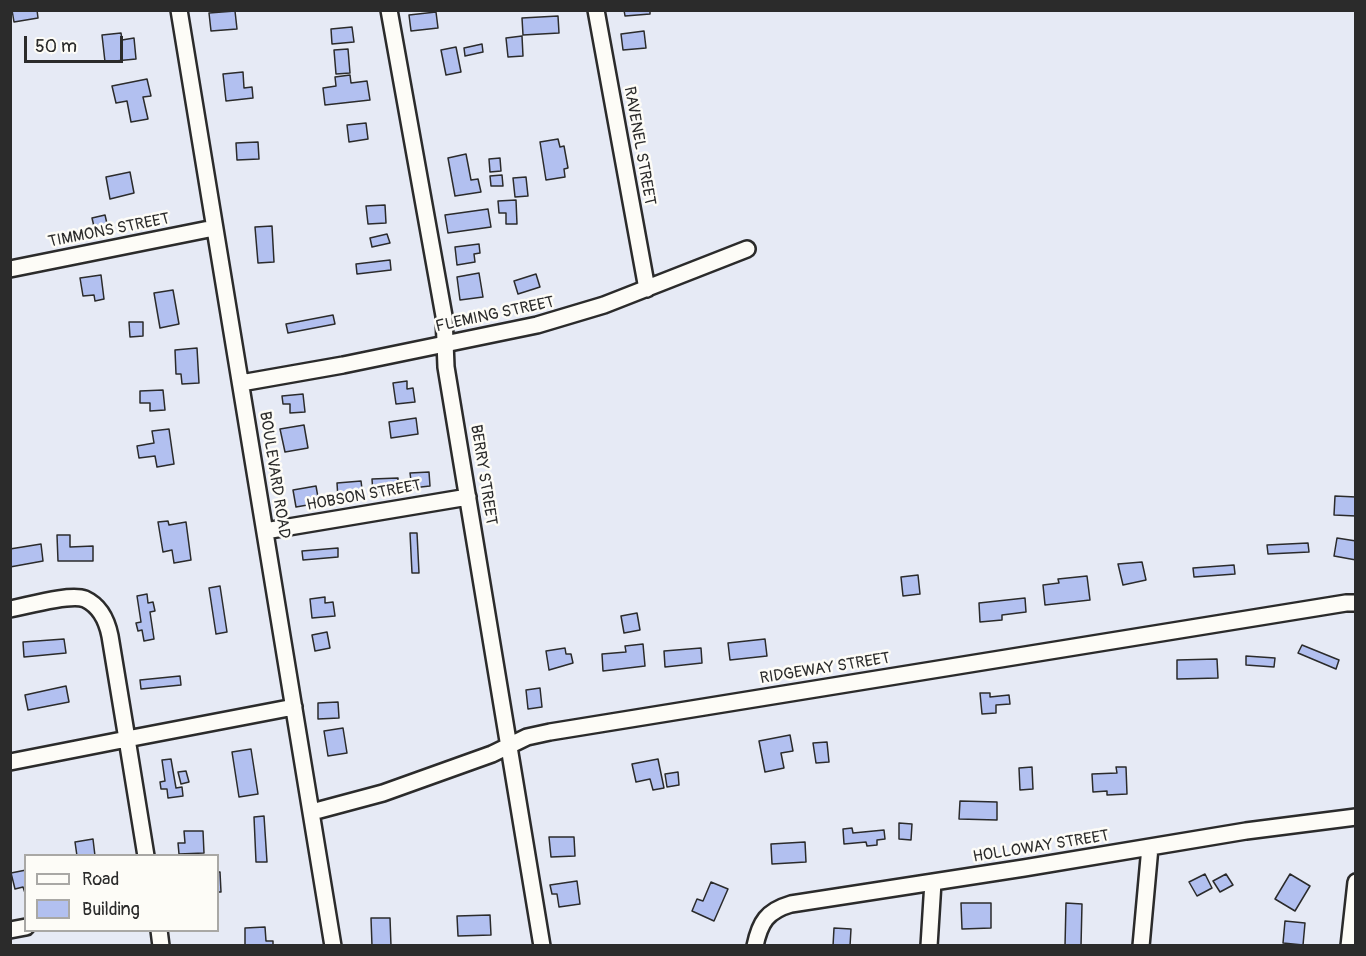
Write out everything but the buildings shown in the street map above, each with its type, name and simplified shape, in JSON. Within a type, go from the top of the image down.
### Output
[{"type":"street","name":"BOULEVARD ROAD","points":[[179,10],[333,945]]},
{"type":"street","name":"BERRY STREET","points":[[389,10],[444,316],[446,367],[542,945]]},
{"type":"street","name":"RAVENEL STREET","points":[[596,10],[647,289]]},
{"type":"street","name":"TIMMONS STREET","points":[[10,269],[214,228]]},
{"type":"street","name":"FLEMING STREET","points":[[241,383],[343,365],[537,325],[604,305],[747,249]]},
{"type":"street","name":"HOBSON STREET","points":[[265,531],[468,497]]},
{"type":"street","points":[[10,609],[76,598],[84,599],[107,621],[146,854]]},
{"type":"street","name":"RIDGEWAY STREET","points":[[312,812],[383,793],[492,754],[527,737],[583,726],[1356,603]]},
{"type":"street","points":[[10,762],[294,707]]},
{"type":"street","name":"HOLLOWAY STREET","points":[[755,945],[760,927],[765,920],[775,910],[791,904],[1257,829],[1356,817]]},
{"type":"street","points":[[1141,945],[1150,847]]},
{"type":"street","points":[[929,945],[933,882]]},
{"type":"street","points":[[1349,945],[1356,882]]}]
